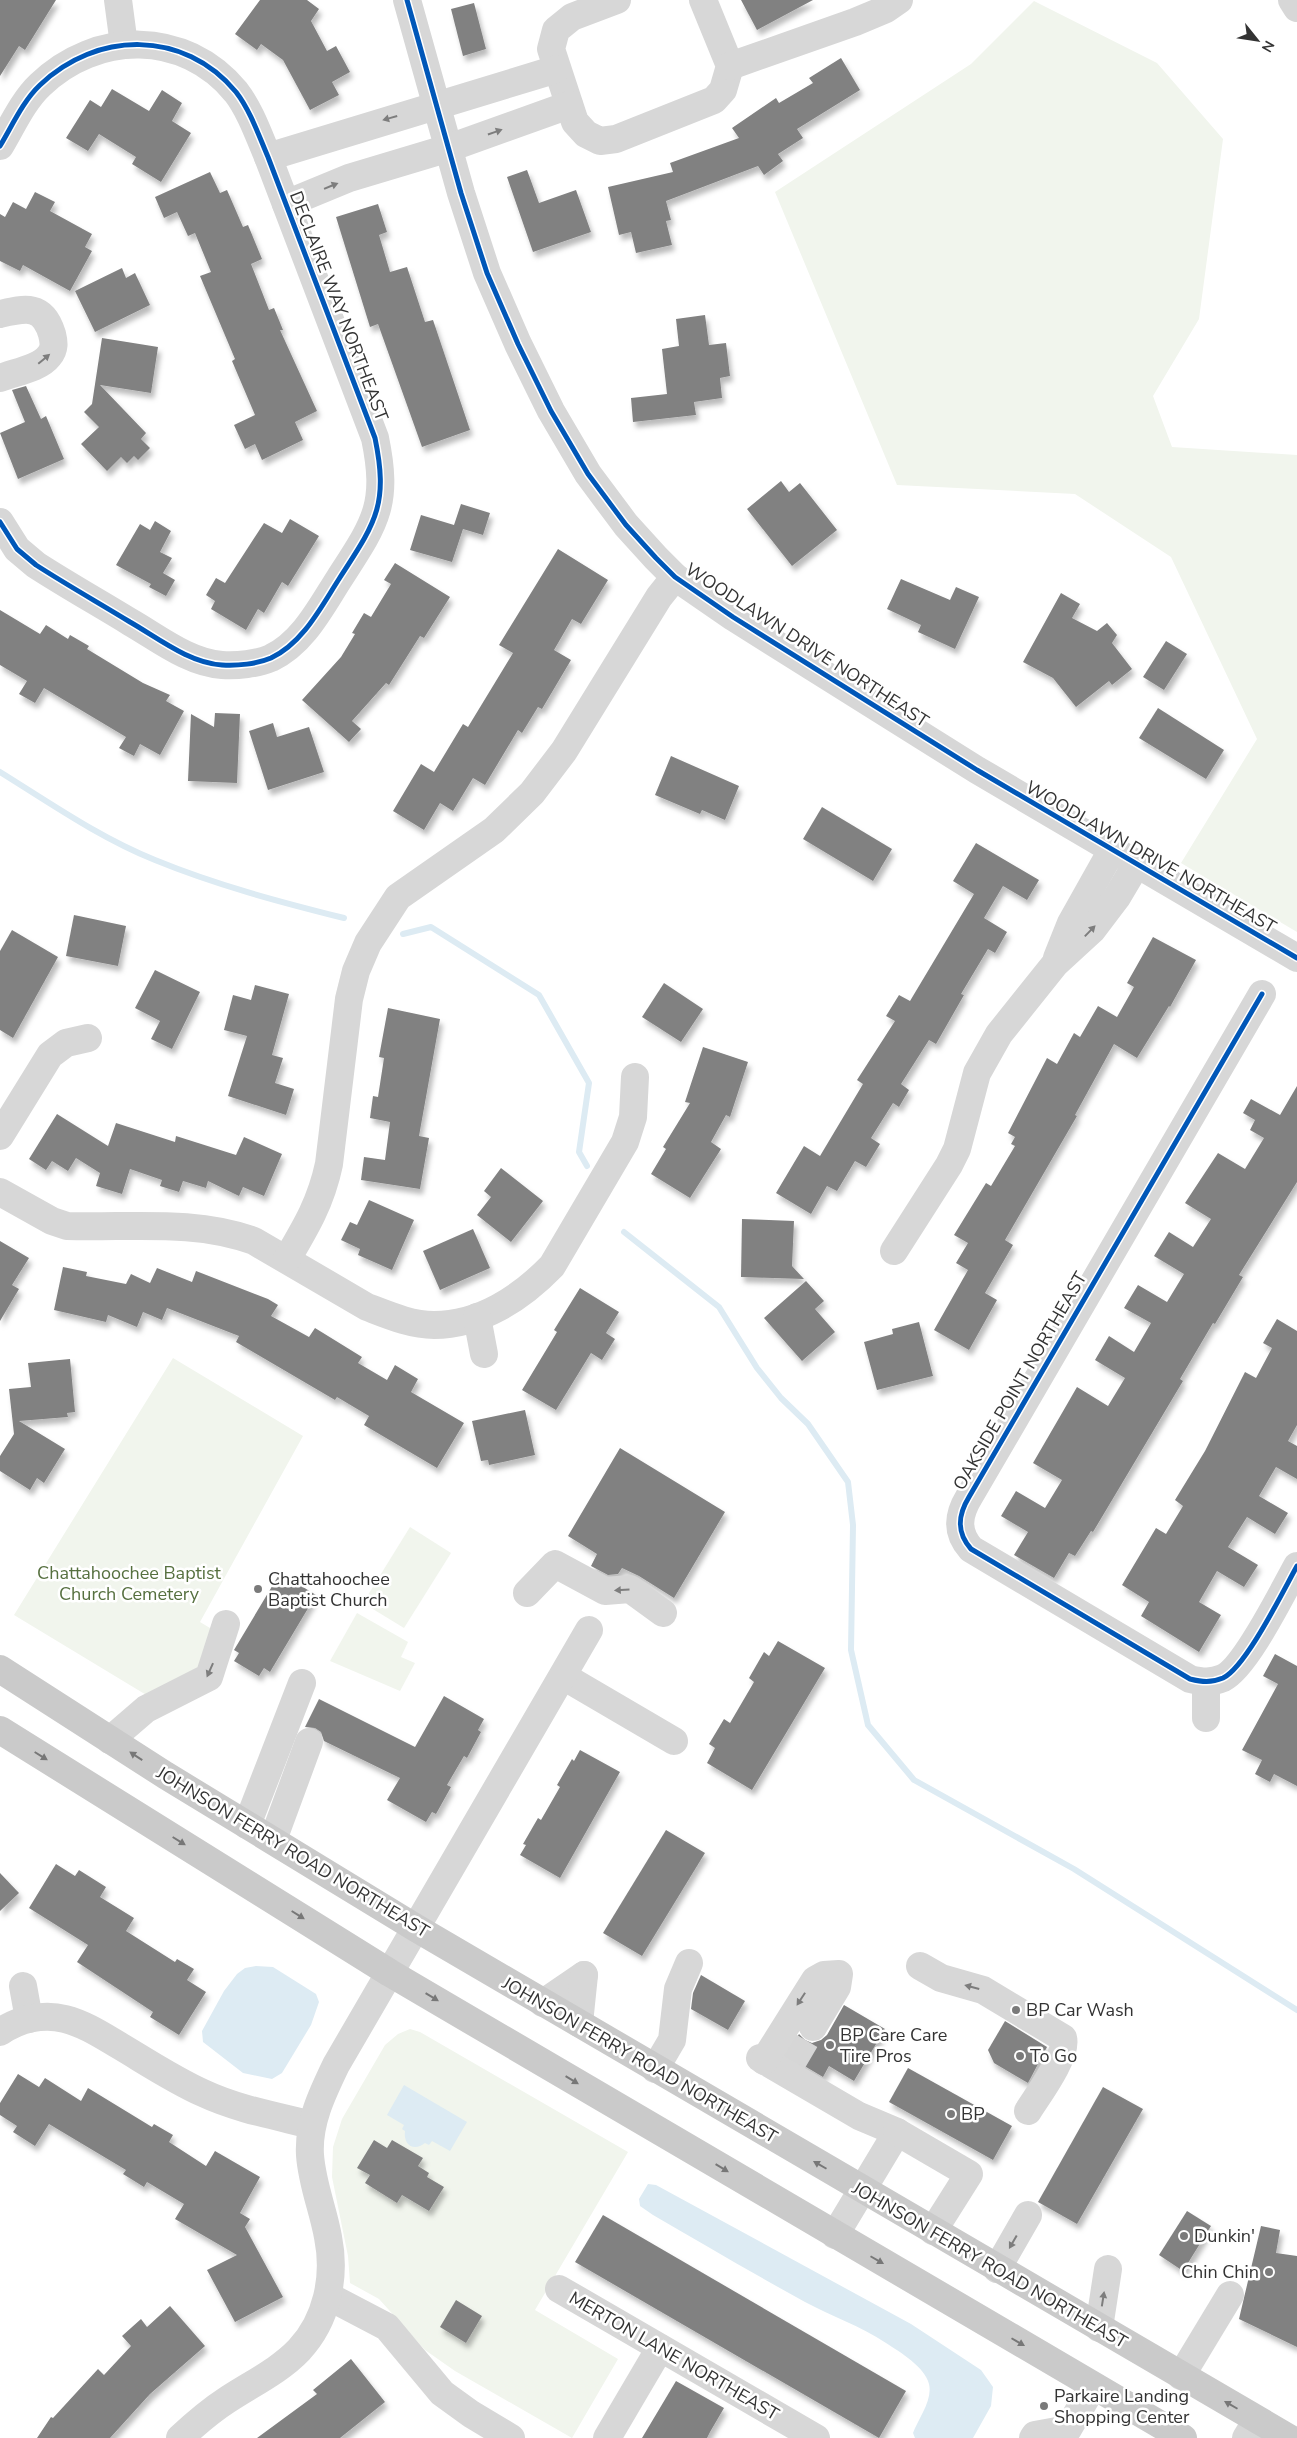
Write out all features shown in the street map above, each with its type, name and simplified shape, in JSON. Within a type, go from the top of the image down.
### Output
[{"type":"main road","name":"JOHNSON FERRY ROAD NORTHEAST","points":[[0,1669],[110,1740],[416,1928],[1181,2376],[1252,2429],[1289,2438]]},
{"type":"main road","points":[[0,1730],[390,1973],[1183,2438]]},
{"type":"street","points":[[118,0],[124,44]]},
{"type":"street","name":"WOODLAWN DRIVE NORTHEAST","points":[[407,0],[449,148],[488,273],[551,411],[588,474],[626,525],[676,577],[767,638],[977,770],[1297,958]]},
{"type":"street","points":[[617,0],[572,17],[556,30],[551,49],[575,122],[586,134],[600,141],[616,139],[714,100],[723,90],[730,66],[703,0]]},
{"type":"street","points":[[730,66],[856,22],[886,9],[899,0]]},
{"type":"street","points":[[1292,0],[1297,8]]},
{"type":"street","name":"DECLAIRE WAY NORTHEAST","points":[[0,146],[38,87],[60,68],[80,56],[124,44],[154,46],[179,52],[200,61],[236,92],[268,157],[375,438],[380,464],[381,490],[377,514],[366,538],[315,616],[294,642],[271,658],[246,664],[222,665],[201,660],[176,648],[36,566],[18,549],[0,522]]},
{"type":"street","points":[[268,157],[557,69]]},
{"type":"street","points":[[286,204],[349,178],[449,148],[569,105]]},
{"type":"street","points":[[0,314],[20,310],[33,310],[40,313],[48,321],[54,340],[53,349],[45,360],[36,366],[0,378]]},
{"type":"street","points":[[287,1259],[314,1215],[323,1190],[329,1164],[349,999],[356,972],[368,943],[398,897],[494,830],[532,793],[564,752],[659,597],[676,577]]},
{"type":"street","points":[[1054,964],[1071,923],[1112,850]]},
{"type":"street","points":[[894,1251],[949,1165],[957,1149],[977,1073],[985,1056],[999,1034],[1054,964],[1092,930],[1117,897],[1136,865]]},
{"type":"street","name":"OAKSIDE POINT NORTHEAST","points":[[1206,1683],[1190,1679],[971,1549],[965,1542],[959,1521],[962,1509],[974,1488],[1262,994]]},
{"type":"street","points":[[0,1136],[50,1055],[66,1043],[88,1038]]},
{"type":"street","points":[[0,1192],[52,1221],[67,1226],[208,1229],[234,1234],[254,1241],[287,1259],[367,1307],[408,1322],[432,1325],[454,1323],[477,1317],[517,1297],[537,1282],[552,1266],[625,1142],[633,1117],[635,1077]]},
{"type":"street","points":[[477,1317],[484,1354]]},
{"type":"street","points":[[527,1593],[556,1564],[605,1591],[630,1589],[663,1614]]},
{"type":"street","points":[[1206,1718],[1206,1683],[1224,1677],[1240,1664],[1297,1566]]},
{"type":"street","points":[[110,1740],[146,1709],[209,1677],[226,1624]]},
{"type":"street","points":[[180,2438],[226,2401],[284,2363],[299,2350],[321,2315],[328,2296],[332,2260],[328,2236],[314,2184],[310,2154],[312,2125],[324,2090],[336,2065],[589,1630]]},
{"type":"street","points":[[563,1676],[674,1741]]},
{"type":"street","points":[[247,1825],[302,1683]]},
{"type":"street","points":[[271,1839],[277,1829],[310,1742]]},
{"type":"street","points":[[655,2069],[672,2040],[678,1989],[689,1963]]},
{"type":"street","points":[[920,1966],[941,1978],[983,1990],[1063,2038],[1065,2045],[1058,2061],[1028,2111]]},
{"type":"street","points":[[813,2027],[837,1987],[839,1974],[824,1975],[815,1980],[775,2064],[858,2116],[897,2132],[969,2174],[933,2232]]},
{"type":"street","points":[[543,2003],[584,1975],[579,2023]]},
{"type":"street","points":[[23,1986],[29,2019]]},
{"type":"street","points":[[0,2032],[12,2024],[29,2019],[48,2017],[66,2019],[96,2032],[204,2094],[236,2106],[312,2125]]},
{"type":"street","points":[[835,2235],[897,2132]]},
{"type":"street","points":[[997,2269],[1028,2215]]},
{"type":"street","points":[[1099,2328],[1108,2269]]},
{"type":"street","name":"MERTON LANE NORTHEAST","points":[[558,2289],[816,2438]]},
{"type":"street","points":[[1181,2376],[1230,2295]]},
{"type":"street","points":[[328,2296],[387,2327],[442,2392],[471,2414],[511,2438]]},
{"type":"street","points":[[607,2438],[660,2348]]},
{"type":"street","points":[[1033,2438],[1035,2435],[1068,2429],[1093,2386]]},
{"type":"green space","points":[[1034,1],[1157,63],[1223,139],[1199,319],[1153,396],[1172,447],[1297,455],[1297,932],[1181,863],[1257,739],[1171,557],[1075,494],[897,485],[775,192],[971,64]]},
{"type":"green space","name":"Chattahoochee Baptist Church Cemetery","points":[[173,1358],[303,1436],[200,1622],[215,1631],[203,1668],[148,1696],[14,1615]]},
{"type":"green space","points":[[410,1527],[451,1553],[404,1628],[363,1603]]},
{"type":"green space","points":[[357,1613],[408,1642],[401,1657],[415,1663],[400,1691],[330,1661]]},
{"type":"green space","points":[[410,2029],[420,2032],[628,2152],[535,2310],[618,2359],[572,2438],[455,2371],[425,2350],[379,2299],[350,2283],[348,2256],[332,2177],[333,2147],[342,2119],[385,2045],[398,2034]]},
{"type":"shaded area","points":[[256,1966],[273,1967],[316,1994],[319,2002],[311,2025],[282,2073],[272,2079],[243,2073],[203,2042],[202,2031],[224,1991],[237,1974],[245,1968]]},
{"type":"shaded area","points":[[404,2085],[467,2122],[450,2151],[432,2141],[429,2145],[425,2143],[417,2147],[410,2146],[406,2140],[405,2131],[402,2129],[404,2125],[387,2115]]},
{"type":"shaded area","points":[[648,2184],[656,2185],[911,2324],[981,2370],[993,2387],[991,2406],[973,2438],[915,2438],[913,2433],[927,2403],[930,2390],[927,2378],[917,2366],[905,2355],[876,2337],[805,2302],[653,2215],[640,2206],[639,2199]]},
{"type":"building","points":[[0,0],[56,0],[25,50],[19,46],[0,76]]},
{"type":"building","points":[[260,0],[307,0],[319,9],[311,21],[327,51],[336,46],[350,72],[332,82],[339,95],[310,110],[283,60],[261,44],[257,50],[235,34]]},
{"type":"building","points":[[741,0],[813,0],[757,30]]},
{"type":"building","points":[[474,3],[486,49],[463,56],[451,9]]},
{"type":"building","points":[[841,58],[860,90],[797,129],[803,138],[778,154],[783,161],[764,175],[758,166],[666,201],[671,220],[666,221],[672,245],[636,253],[631,232],[619,235],[608,187],[673,172],[670,163],[739,138],[732,128],[776,98],[779,103],[813,83],[809,78]]},
{"type":"building","points":[[112,89],[149,111],[162,90],[182,103],[172,121],[191,133],[161,182],[132,164],[136,157],[99,134],[88,151],[66,138],[90,100],[101,107]]},
{"type":"building","points":[[527,170],[539,203],[576,190],[591,232],[533,252],[507,177]]},
{"type":"building","points":[[210,172],[220,193],[227,190],[243,227],[248,225],[262,259],[251,264],[269,310],[274,308],[283,330],[280,330],[317,411],[295,422],[303,440],[262,460],[255,444],[245,449],[234,425],[255,415],[232,361],[235,359],[200,276],[211,272],[195,233],[188,236],[177,212],[164,218],[155,197]]},
{"type":"building","points":[[35,192],[55,202],[50,211],[92,234],[85,247],[92,251],[70,291],[23,265],[20,271],[0,261],[0,214],[5,217],[13,202],[26,209]]},
{"type":"building","points":[[378,204],[387,232],[379,235],[390,272],[407,267],[425,322],[433,320],[470,430],[422,447],[378,324],[370,327],[336,217]]},
{"type":"building","points":[[122,268],[126,278],[135,273],[150,305],[95,332],[75,291]]},
{"type":"building","points":[[705,315],[709,345],[726,343],[730,376],[720,378],[722,398],[694,402],[696,415],[633,422],[631,398],[667,394],[662,349],[679,346],[676,319]]},
{"type":"building","points":[[102,338],[158,347],[151,393],[100,385],[146,433],[141,439],[150,448],[138,460],[134,456],[127,463],[121,457],[107,471],[81,444],[99,427],[84,412],[92,404]]},
{"type":"building","points":[[26,386],[41,419],[46,416],[64,459],[18,479],[0,433],[25,422],[12,390]]},
{"type":"building","points":[[781,481],[789,492],[800,483],[837,530],[792,566],[747,509]]},
{"type":"building","points":[[461,504],[490,513],[483,535],[463,529],[452,562],[410,550],[421,515],[454,525]]},
{"type":"building","points":[[290,519],[319,536],[288,586],[282,582],[264,613],[258,609],[246,630],[211,609],[215,601],[206,595],[216,578],[225,583],[264,523],[282,533]]},
{"type":"building","points":[[155,521],[171,531],[160,552],[172,558],[163,573],[175,580],[166,596],[149,587],[151,584],[116,565],[140,524],[150,530]]},
{"type":"building","points":[[558,549],[608,580],[581,624],[572,619],[554,650],[571,660],[542,709],[538,707],[522,733],[518,730],[485,785],[473,778],[453,811],[440,803],[424,830],[393,811],[421,764],[434,772],[463,724],[468,727],[513,653],[499,645]]},
{"type":"building","points":[[395,563],[450,597],[424,638],[420,636],[389,685],[386,683],[352,721],[361,729],[349,742],[302,700],[341,657],[355,634],[352,633],[364,613],[371,617],[391,584],[384,580]]},
{"type":"building","points":[[901,579],[950,600],[956,587],[979,597],[955,649],[918,632],[921,625],[887,609]]},
{"type":"building","points":[[1061,593],[1080,604],[1072,618],[1097,631],[1107,623],[1117,635],[1112,643],[1132,669],[1112,685],[1109,681],[1076,707],[1053,678],[1023,662]]},
{"type":"building","points":[[0,610],[40,634],[46,625],[68,639],[70,635],[89,646],[87,649],[143,683],[170,695],[166,701],[184,711],[160,755],[140,744],[134,756],[119,748],[126,737],[44,688],[35,703],[19,694],[27,681],[0,665]]},
{"type":"building","points":[[1166,641],[1187,654],[1164,690],[1143,677]]},
{"type":"building","points":[[1158,708],[1224,750],[1206,779],[1139,738]]},
{"type":"building","points":[[215,713],[240,714],[237,783],[188,781],[191,714],[214,727]]},
{"type":"building","points":[[273,723],[277,737],[309,727],[324,772],[268,790],[249,731]]},
{"type":"building","points":[[671,756],[739,786],[725,820],[702,810],[700,814],[655,795]]},
{"type":"building","points":[[822,807],[892,849],[873,881],[803,839]]},
{"type":"building","points":[[976,843],[1039,880],[1027,900],[1003,886],[984,918],[1007,932],[995,953],[988,949],[961,994],[964,995],[936,1044],[929,1040],[901,1084],[909,1090],[899,1107],[893,1103],[871,1138],[880,1144],[866,1167],[855,1161],[837,1191],[827,1186],[811,1214],[776,1193],[804,1146],[820,1156],[863,1084],[857,1080],[895,1021],[886,1016],[899,995],[910,1001],[974,894],[953,881]]},
{"type":"building","points":[[74,915],[126,926],[118,966],[66,956]]},
{"type":"building","points":[[12,930],[58,957],[13,1038],[0,1030],[0,951]]},
{"type":"building","points":[[1153,937],[1196,960],[1170,1007],[1137,1058],[1114,1044],[1075,1115],[1077,1116],[1005,1240],[1013,1245],[985,1293],[997,1300],[969,1350],[934,1330],[968,1270],[956,1263],[968,1243],[954,1235],[986,1183],[991,1186],[1015,1146],[1011,1144],[1015,1137],[1008,1133],[1047,1058],[1057,1064],[1074,1033],[1080,1037],[1098,1006],[1117,1017],[1134,987],[1127,983]]},
{"type":"building","points":[[155,970],[200,992],[172,1049],[151,1039],[160,1021],[135,1008]]},
{"type":"building","points":[[664,983],[703,1009],[681,1042],[642,1017]]},
{"type":"building","points":[[255,985],[289,994],[272,1055],[283,1058],[275,1083],[294,1089],[286,1115],[228,1096],[247,1036],[224,1030],[233,995],[251,1000]]},
{"type":"building","points":[[388,1008],[440,1019],[419,1136],[429,1138],[420,1189],[361,1180],[364,1157],[385,1160],[390,1122],[370,1118],[373,1096],[378,1097],[384,1058],[379,1057]]},
{"type":"building","points":[[703,1047],[748,1062],[730,1117],[726,1115],[711,1142],[721,1149],[690,1198],[651,1174],[666,1149],[663,1147],[690,1103],[685,1102]]},
{"type":"building","points":[[1297,1086],[1297,1182],[1239,1275],[1243,1277],[1180,1379],[1183,1381],[1093,1532],[1091,1531],[1075,1556],[1069,1553],[1054,1578],[1014,1555],[1028,1532],[1001,1516],[1016,1491],[1045,1508],[1062,1480],[1033,1463],[1077,1387],[1108,1406],[1125,1378],[1095,1360],[1109,1336],[1134,1352],[1151,1323],[1124,1308],[1138,1285],[1167,1302],[1184,1274],[1154,1256],[1169,1232],[1193,1247],[1211,1219],[1185,1203],[1218,1153],[1245,1169],[1264,1138],[1250,1130],[1255,1120],[1243,1113],[1251,1099],[1280,1115]]},
{"type":"building","points":[[57,1114],[108,1146],[116,1123],[175,1142],[176,1136],[236,1155],[244,1137],[282,1154],[264,1196],[243,1187],[239,1196],[208,1181],[206,1188],[183,1181],[179,1192],[160,1186],[162,1180],[130,1169],[122,1194],[96,1186],[100,1173],[76,1158],[68,1171],[52,1161],[46,1170],[29,1159]]},
{"type":"building","points":[[501,1168],[543,1201],[511,1242],[477,1215],[491,1197],[484,1191]]},
{"type":"building","points":[[369,1200],[414,1220],[392,1270],[358,1255],[360,1249],[341,1240],[350,1222],[357,1225]]},
{"type":"building","points":[[742,1219],[794,1221],[792,1266],[804,1279],[741,1277]]},
{"type":"building","points":[[473,1229],[490,1268],[440,1290],[423,1251]]},
{"type":"building","points":[[0,1241],[29,1258],[12,1285],[19,1289],[0,1321]]},
{"type":"building","points":[[63,1267],[87,1272],[86,1276],[126,1284],[131,1274],[150,1283],[157,1268],[192,1282],[196,1271],[268,1299],[278,1305],[271,1316],[309,1337],[315,1328],[362,1357],[358,1363],[387,1380],[395,1365],[418,1379],[411,1392],[464,1423],[437,1468],[364,1425],[369,1416],[337,1397],[335,1400],[236,1342],[239,1336],[167,1308],[162,1320],[143,1312],[137,1327],[108,1315],[106,1322],[54,1310]]},
{"type":"building","points":[[806,1281],[824,1301],[815,1309],[835,1332],[802,1361],[764,1318]]},
{"type":"building","points":[[580,1288],[619,1312],[606,1333],[615,1339],[602,1360],[591,1353],[556,1410],[522,1390],[557,1332],[554,1330]]},
{"type":"building","points":[[1277,1319],[1297,1331],[1297,1425],[1288,1441],[1297,1446],[1297,1479],[1276,1467],[1259,1496],[1288,1513],[1275,1534],[1247,1517],[1228,1547],[1258,1565],[1244,1587],[1217,1571],[1199,1602],[1221,1615],[1199,1652],[1141,1616],[1149,1602],[1122,1585],[1156,1528],[1166,1534],[1183,1506],[1175,1500],[1205,1451],[1245,1372],[1256,1378],[1272,1348],[1263,1343]]},
{"type":"building","points":[[919,1322],[933,1376],[877,1390],[864,1342],[893,1334],[892,1329]]},
{"type":"building","points":[[70,1359],[75,1412],[67,1413],[68,1417],[19,1421],[65,1449],[44,1483],[37,1478],[30,1490],[0,1471],[0,1456],[14,1434],[9,1389],[31,1387],[28,1363]]},
{"type":"building","points":[[525,1410],[535,1455],[489,1465],[488,1460],[481,1461],[472,1421]]},
{"type":"building","points":[[620,1448],[725,1512],[674,1598],[639,1576],[622,1568],[618,1574],[608,1575],[591,1566],[597,1554],[568,1536]]},
{"type":"building","points":[[280,1573],[316,1595],[270,1672],[264,1668],[259,1676],[234,1661],[239,1653],[234,1650]]},
{"type":"building","points":[[778,1641],[825,1668],[752,1790],[707,1763],[715,1748],[709,1744],[724,1719],[730,1723],[754,1682],[749,1678],[764,1652],[769,1656]]},
{"type":"building","points":[[1275,1654],[1297,1666],[1297,1786],[1274,1774],[1270,1782],[1255,1774],[1262,1760],[1242,1750],[1278,1684],[1263,1676]]},
{"type":"building","points":[[444,1696],[484,1719],[478,1730],[481,1732],[467,1758],[464,1756],[447,1785],[451,1787],[436,1814],[432,1812],[426,1822],[387,1800],[400,1778],[324,1741],[321,1732],[315,1728],[305,1727],[319,1699],[415,1747]]},
{"type":"building","points":[[580,1750],[620,1772],[560,1878],[520,1855],[526,1845],[523,1844],[538,1818],[541,1820],[560,1787],[557,1785],[572,1759],[574,1761]]},
{"type":"building","points":[[666,1830],[705,1853],[642,1956],[603,1933]]},
{"type":"building","points":[[56,1864],[75,1876],[79,1870],[106,1887],[100,1897],[134,1918],[126,1931],[175,1962],[177,1959],[194,1969],[187,1980],[206,1992],[179,2035],[150,2017],[153,2012],[77,1962],[88,1945],[29,1908]]},
{"type":"building","points":[[0,1873],[19,1893],[0,1911]]},
{"type":"building","points":[[701,1975],[745,2001],[728,2030],[691,2009],[693,1993]]},
{"type":"building","name":"BP Care Care Tire Pros","points":[[844,2005],[885,2029],[854,2081],[829,2066],[823,2077],[786,2055],[799,2034],[805,2040],[812,2043],[821,2040],[827,2035]]},
{"type":"building","name":"To Go","points":[[1005,2021],[1047,2047],[1028,2083],[994,2063],[988,2050]]},
{"type":"building","name":"BP","points":[[908,2068],[1012,2126],[993,2160],[889,2102]]},
{"type":"building","points":[[18,2074],[39,2087],[45,2078],[81,2101],[88,2088],[152,2127],[154,2124],[173,2135],[169,2142],[206,2166],[215,2151],[260,2177],[240,2213],[250,2219],[245,2227],[283,2297],[235,2322],[207,2270],[237,2255],[175,2219],[184,2204],[147,2182],[144,2187],[123,2174],[126,2170],[49,2124],[35,2146],[13,2132],[17,2126],[0,2115],[0,2103]]},
{"type":"building","points":[[1103,2087],[1143,2109],[1077,2224],[1038,2202]]},
{"type":"building","points":[[374,2140],[387,2148],[392,2140],[423,2158],[418,2166],[429,2173],[427,2177],[444,2187],[429,2211],[402,2195],[397,2203],[365,2183],[370,2175],[357,2168]]},
{"type":"building","points":[[1187,2211],[1211,2226],[1183,2271],[1159,2255]]},
{"type":"building","points":[[603,2215],[906,2391],[879,2438],[575,2262]]},
{"type":"building","name":"Chin Chin","points":[[1261,2226],[1280,2230],[1276,2253],[1297,2256],[1297,2347],[1239,2319]]},
{"type":"building","points":[[456,2300],[482,2316],[466,2343],[440,2327]]},
{"type":"building","points":[[170,2306],[205,2346],[150,2394],[110,2438],[37,2438],[51,2417],[53,2418],[98,2369],[104,2375],[131,2346],[122,2336],[141,2319],[147,2327]]},
{"type":"building","points":[[351,2359],[385,2402],[340,2438],[257,2438],[317,2394],[313,2390]]},
{"type":"building","points":[[676,2381],[724,2408],[707,2438],[642,2438]]},
{"type":"waterway","points":[[0,772],[95,831],[155,860],[248,892],[344,918]]},
{"type":"waterway","points":[[403,934],[431,927],[539,995],[589,1083],[579,1152],[587,1166]]},
{"type":"waterway","points":[[624,1232],[719,1307],[757,1368],[781,1398],[808,1424],[848,1482],[853,1525],[851,1650],[868,1725],[914,1780],[1074,1869],[1297,2010]]},
{"type":"tunnel","points":[[791,2064],[813,2027]]},
{"type":"cycle path","points":[[407,0],[461,193],[487,273],[518,344],[551,411],[588,474],[626,525],[656,558],[675,577],[733,617],[977,770],[1297,958]]},
{"type":"cycle path","points":[[0,146],[34,91],[62,67],[87,54],[113,47],[140,45],[166,48],[191,57],[215,71],[236,92],[246,107],[268,157],[375,438],[380,481],[376,513],[370,528],[318,612],[293,643],[271,658],[247,664],[222,665],[210,663],[198,660],[174,649],[36,565],[17,549],[0,522]]},
{"type":"cycle path","points":[[1262,994],[965,1504],[960,1523],[963,1536],[971,1549],[1190,1679],[1199,1681],[1219,1680],[1232,1671],[1253,1644],[1297,1566]]},
{"type":"place","name":"Chattahoochee Baptist Church","points":[[258,1589]]},
{"type":"place","name":"BP Car Wash","points":[[1016,2010]]},
{"type":"place","name":"BP Care Care Tire Pros","points":[[830,2045]]},
{"type":"place","name":"To Go","points":[[1020,2056]]},
{"type":"place","name":"BP","points":[[951,2114]]},
{"type":"place","name":"Dunkin'","points":[[1184,2236]]},
{"type":"place","name":"Chin Chin","points":[[1269,2272]]},
{"type":"place","name":"Parkaire Landing Shopping Center","points":[[1044,2406]]}]
